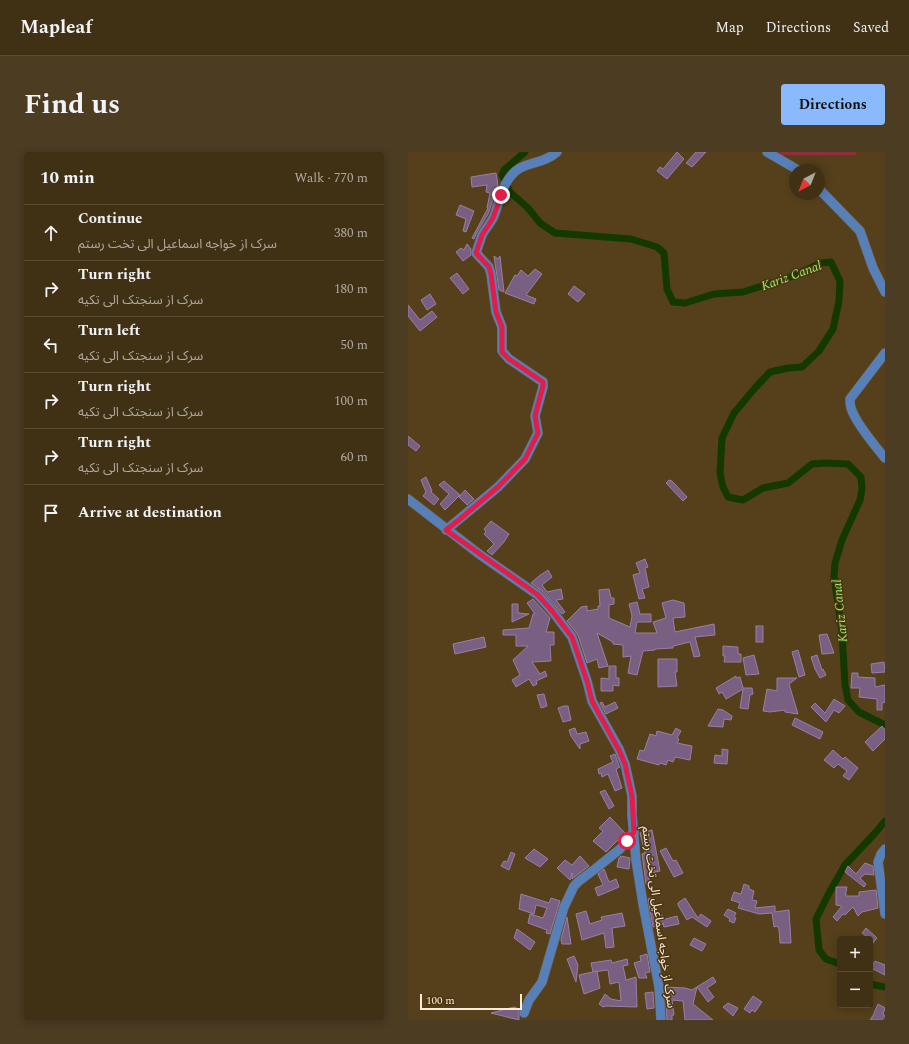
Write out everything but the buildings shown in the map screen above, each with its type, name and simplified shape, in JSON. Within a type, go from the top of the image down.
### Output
[{"type":"street","points":[[446,530],[498,487],[525,459],[538,433],[535,416],[543,382],[509,359],[502,352],[502,327],[496,312],[491,274],[489,267],[476,253],[482,235],[493,218],[505,186],[511,175],[520,168],[546,160],[557,152]]},
{"type":"street","points":[[768,152],[789,165]]},
{"type":"street","points":[[825,195],[860,231],[873,268],[885,292]]},
{"type":"street","points":[[885,353],[850,399],[850,408],[876,448],[885,458]]},
{"type":"street","name":"سرک از خواجه اسماعیل الی تخت رستم","points":[[408,499],[446,530],[538,595],[572,637],[592,701],[625,764],[632,796],[634,832],[642,904],[658,986],[661,1020]]},
{"type":"street","points":[[524,1014],[529,1000],[542,982],[564,907],[574,886],[620,849],[634,832]]},
{"type":"street","points":[[885,850],[881,854],[878,862],[885,914]]},
{"type":"shaded area","points":[[776,152],[855,152],[857,155],[779,155]]},
{"type":"waterway","name":"Kariz Canal","points":[[525,152],[504,170],[502,175],[510,192],[528,208],[540,223],[555,233],[631,239],[657,247],[664,253],[667,289],[673,302],[685,303],[714,294],[743,292],[791,277],[821,263],[831,262],[840,281],[839,301],[833,329],[819,351],[802,367],[770,372],[734,413],[722,438],[720,473],[723,487],[728,497],[743,500],[763,488],[788,483],[812,464],[848,464],[861,477],[862,489],[860,500],[842,540],[835,563],[834,576],[842,633],[845,685],[848,700],[859,712],[885,725]]},
{"type":"waterway","name":"Kariz Canal","points":[[837,963],[826,959],[819,950],[816,919],[845,865],[885,821]]},
{"type":"waterway","name":"Kariz Canal","points":[[873,985],[885,987]]},
{"type":"route","points":[[501,195],[493,218],[482,235],[476,253],[489,267],[491,274],[496,312],[502,327],[502,352],[509,359],[526,369],[543,382],[535,416],[538,433],[525,459],[498,487],[446,530],[538,595],[572,637],[592,701],[625,764],[632,796],[634,832],[627,841]]}]
